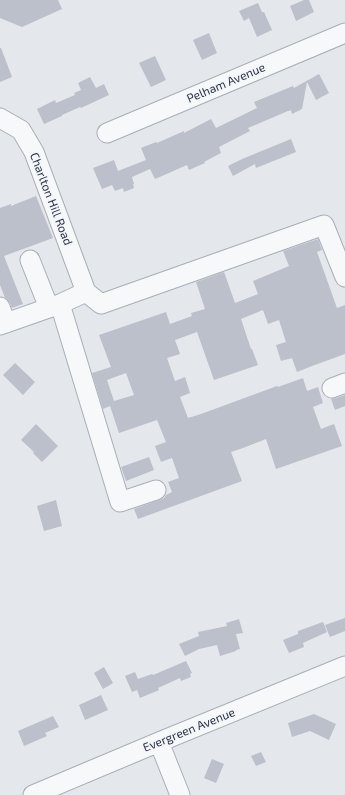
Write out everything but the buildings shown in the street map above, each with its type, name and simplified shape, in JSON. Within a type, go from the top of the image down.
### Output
[{"type":"street","name":"Pelham Avenue","points":[[107,133],[345,33]]},
{"type":"street","name":"Charlton Hill Road","points":[[0,118],[21,130],[34,152],[86,292]]},
{"type":"street","points":[[2,318],[55,306],[86,292],[101,304],[324,225],[345,277]]},
{"type":"street","points":[[30,260],[55,306],[120,502],[156,490]]},
{"type":"street","name":"Evergreen Avenue","points":[[33,795],[345,666]]},
{"type":"street","points":[[159,742],[180,795]]}]
